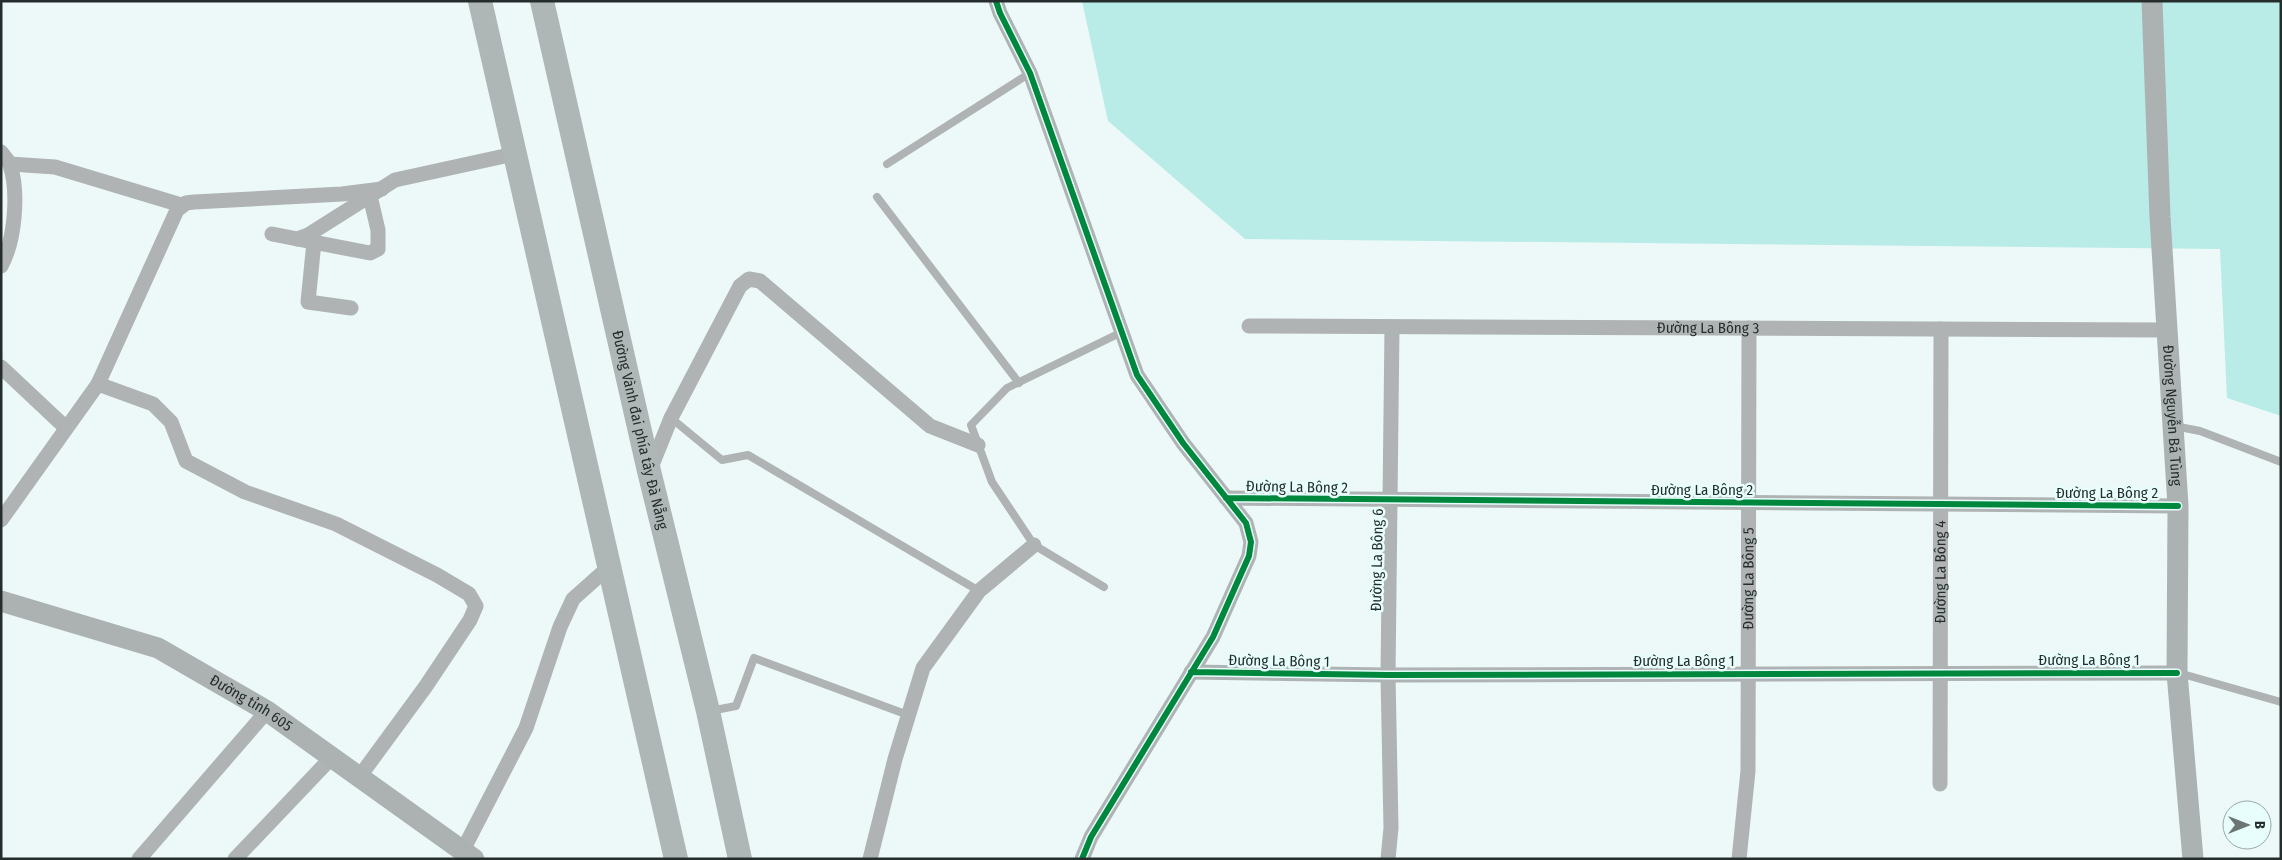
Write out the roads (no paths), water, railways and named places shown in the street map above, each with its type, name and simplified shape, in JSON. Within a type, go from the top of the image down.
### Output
[{"type":"main road","points":[[480,1],[676,859]]},
{"type":"main road","name":"Đường Vành đai phía tây Đà Nẵng","points":[[542,1],[649,471],[708,711],[740,859]]},
{"type":"main road","name":"Đường Nguyễn Bá Tùng","points":[[2152,1],[2160,217],[2178,506],[2177,673],[2193,859]]},
{"type":"main road","name":"Đường tỉnh 605","points":[[1,601],[158,648],[267,711],[468,855]]},
{"type":"main road","points":[[661,859],[665,812]]},
{"type":"street","points":[[996,1],[1000,13],[1030,73],[1137,375],[1183,443],[1246,524],[1250,534],[1251,550],[1213,637],[1091,837],[1082,859]]},
{"type":"street","points":[[297,239],[308,235],[395,180],[514,154]]},
{"type":"street","points":[[1,266],[7,256],[11,238],[15,195],[6,158],[55,167],[181,205],[194,202],[376,192]]},
{"type":"street","points":[[272,234],[370,253],[378,250],[376,192]]},
{"type":"street","points":[[1,520],[98,384],[177,210],[181,205]]},
{"type":"street","points":[[314,242],[308,302],[350,308]]},
{"type":"street","points":[[649,471],[671,418],[740,286],[744,281],[754,279],[760,281],[930,426],[978,445]]},
{"type":"street","name":"Đường La Bông 3","points":[[1249,326],[2167,330]]},
{"type":"street","name":"Đường La Bông 6","points":[[1388,859],[1391,828],[1388,674],[1392,326]]},
{"type":"street","name":"Đường La Bông 5","points":[[1739,859],[1748,771],[1747,503],[1749,328]]},
{"type":"street","name":"Đường La Bông 4","points":[[1940,784],[1941,329]]},
{"type":"street","points":[[1,367],[66,428]]},
{"type":"street","points":[[98,384],[153,404],[171,422],[186,461],[245,492],[336,524],[438,574],[469,594],[476,606],[470,620],[426,686],[360,776]]},
{"type":"street","name":"Đường La Bông 2","points":[[1226,498],[2178,506]]},
{"type":"street","points":[[870,859],[908,715],[923,668],[979,591],[1034,546]]},
{"type":"street","points":[[468,855],[526,728],[569,605],[573,599],[610,566]]},
{"type":"street","name":"Đường La Bông 1","points":[[1191,672],[1388,674],[2177,673]]},
{"type":"street","points":[[139,859],[267,711]]},
{"type":"street","points":[[235,859],[332,756]]},
{"type":"lane","points":[[887,164],[1030,73]]},
{"type":"lane","points":[[877,198],[1018,383]]},
{"type":"lane","points":[[1104,587],[1034,546],[992,482],[971,425],[1007,388],[1122,332]]},
{"type":"lane","points":[[671,418],[722,460],[748,455],[979,591]]},
{"type":"lane","points":[[2173,426],[2200,431],[2281,462]]},
{"type":"lane","points":[[708,711],[736,706],[754,658],[908,715]]},
{"type":"lane","points":[[2177,673],[2281,702]]}]
